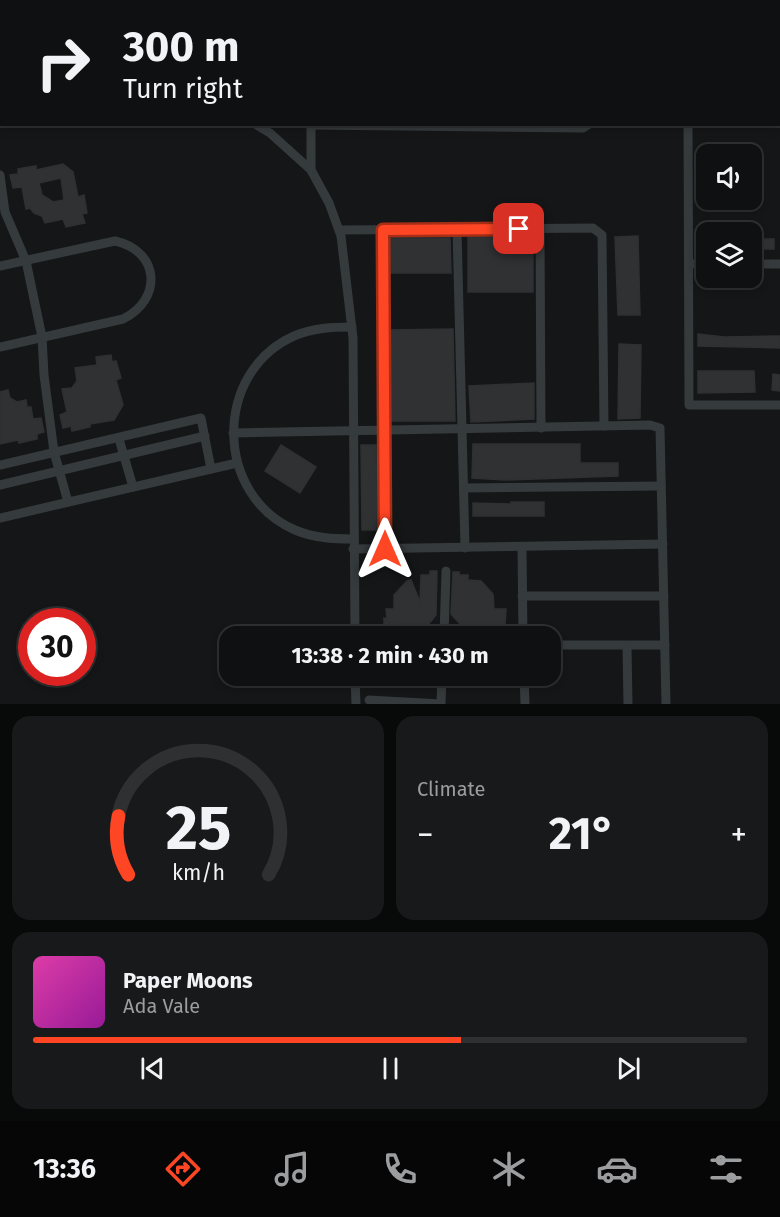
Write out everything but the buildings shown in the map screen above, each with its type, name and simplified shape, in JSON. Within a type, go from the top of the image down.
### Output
[{"type":"street","points":[[258,126],[311,170],[329,203],[339,230],[352,327],[354,626]]},
{"type":"street","points":[[311,126],[311,170]]},
{"type":"street","points":[[443,126],[583,128],[586,126]]},
{"type":"street","points":[[688,126],[689,405],[780,405]]},
{"type":"street","points":[[0,175],[5,212],[26,261],[42,337],[44,375],[54,452],[68,502]]},
{"type":"street","points":[[339,230],[593,228],[602,235],[604,426]]},
{"type":"street","points":[[456,229],[465,548]]},
{"type":"street","points":[[540,229],[541,428]]},
{"type":"street","points":[[383,230],[385,549]]},
{"type":"street","points":[[0,266],[115,241],[128,244],[148,265],[151,280],[148,296],[135,313],[123,319],[0,347]]},
{"type":"street","points":[[689,264],[696,264]]},
{"type":"street","points":[[762,264],[780,264]]},
{"type":"street","points":[[352,327],[322,328],[293,337],[268,353],[249,376],[237,403],[233,433],[237,463],[249,490],[269,513],[294,530],[323,539],[385,549],[663,544]]},
{"type":"street","points":[[0,465],[201,418],[211,469]]},
{"type":"street","points":[[233,433],[604,426],[660,428],[666,704]]},
{"type":"street","points":[[0,485],[205,436]]},
{"type":"street","points":[[119,439],[133,487]]},
{"type":"street","points":[[0,518],[237,463]]},
{"type":"street","points":[[464,488],[661,486]]},
{"type":"street","points":[[522,547],[523,626]]},
{"type":"street","points":[[444,626],[446,571]]},
{"type":"street","points":[[522,596],[664,596]]},
{"type":"street","points":[[561,645],[665,645]]},
{"type":"street","points":[[627,646],[628,704]]},
{"type":"street","points":[[355,686],[356,704]]},
{"type":"street","points":[[369,700],[442,704],[442,686]]},
{"type":"street","points":[[524,686],[525,704]]},
{"type":"route","points":[[385,549],[383,230],[519,229]]}]
